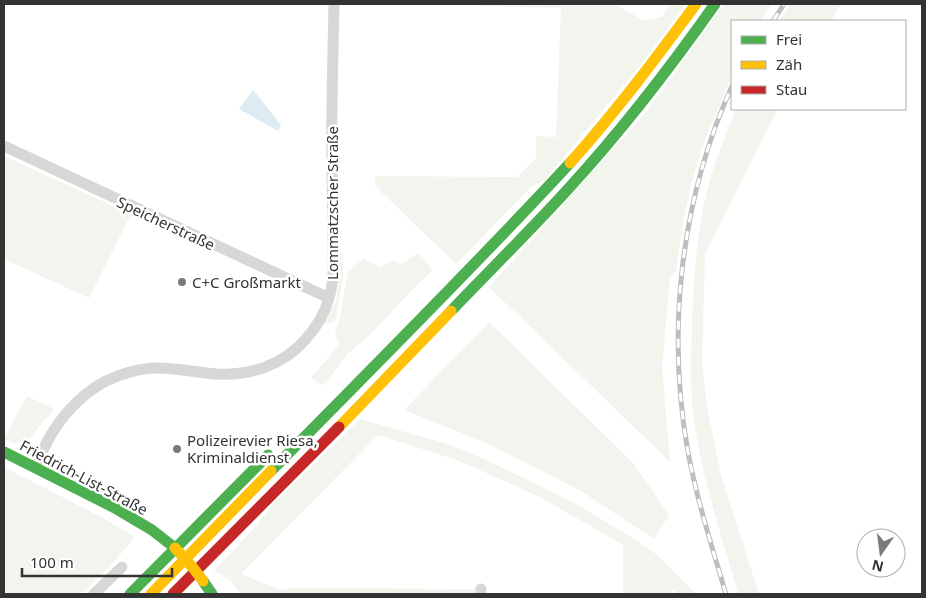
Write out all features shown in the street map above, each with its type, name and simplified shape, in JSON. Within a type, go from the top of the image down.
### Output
[{"type":"main road","points":[[151,594],[531,205],[587,144],[647,70],[696,4]]},
{"type":"main road","points":[[173,594],[339,427],[568,189],[598,156],[659,80],[714,4]]},
{"type":"main road","points":[[380,345],[387,338],[414,326]]},
{"type":"main road","points":[[130,594],[277,445]]},
{"type":"main road","name":"Friedrich-List-Straße","points":[[4,452],[35,466],[134,518],[175,548],[194,569],[212,594]]},
{"type":"street","name":"Lommatzscher Straße","points":[[35,466],[54,430],[63,418],[76,403],[106,382],[143,369],[172,369],[216,374],[246,373],[274,364],[289,355],[300,346],[317,325],[329,298],[333,257],[334,4]]},
{"type":"street","name":"Speicherstraße","points":[[4,146],[329,298]]},
{"type":"street","points":[[94,594],[122,567]]},
{"type":"shaded area","points":[[480,4],[615,4],[644,21],[662,17],[670,4],[685,4],[643,62],[544,181],[532,186],[456,264],[375,186],[375,176],[517,177],[536,158],[536,136],[556,137],[561,8],[480,6]]},
{"type":"shaded area","points":[[724,4],[771,4],[762,20],[731,20],[731,77],[701,150],[682,228],[676,271],[670,279],[662,367],[670,462],[489,287],[647,111]]},
{"type":"shaded area","points":[[791,4],[841,4],[832,20],[780,20]]},
{"type":"shaded area","points":[[253,90],[281,125],[278,131],[239,109]]},
{"type":"shaded area","points":[[736,110],[777,110],[705,254],[702,364],[707,407],[721,475],[759,594],[738,594],[704,473],[694,420],[692,395],[693,295],[700,226],[707,191]]},
{"type":"shaded area","points":[[4,156],[131,214],[89,298],[4,259]]},
{"type":"shaded area","points":[[339,237],[343,260],[343,275],[336,320],[324,324],[338,293]]},
{"type":"shaded area","points":[[418,253],[428,263],[432,271],[368,337],[347,354],[322,385],[311,378],[339,345],[335,333],[348,272],[364,258],[379,267],[392,261],[402,264]]},
{"type":"shaded area","points":[[489,322],[634,464],[669,515],[654,539],[581,491],[482,441],[404,410]]},
{"type":"shaded area","points":[[27,396],[54,409],[29,439],[26,438],[15,443],[10,442],[4,439]]},
{"type":"shaded area","points":[[360,419],[444,443],[482,458],[573,502],[656,554],[696,594],[677,594],[675,591],[670,590],[673,594],[623,594],[623,545],[538,496],[457,460],[378,435],[241,574],[280,590],[291,588],[475,589],[475,594],[241,594],[230,580],[214,571],[256,526],[272,505]]},
{"type":"shaded area","points":[[4,467],[103,518],[135,537],[112,564],[81,594],[4,594]]},
{"type":"railway","points":[[774,20],[784,4]]},
{"type":"railway","points":[[726,594],[700,506],[688,452],[681,406],[678,359],[683,265],[690,219],[715,129],[731,89]]},
{"type":"traffic: fast","points":[[451,311],[555,204],[608,144],[681,52],[715,4]]},
{"type":"traffic: fast","points":[[271,471],[459,280],[570,163]]},
{"type":"traffic: fast","points":[[4,452],[115,508],[152,530],[175,548]]},
{"type":"traffic: fast","points":[[130,594],[268,455]]},
{"type":"traffic: fast","points":[[203,581],[212,594]]},
{"type":"traffic: slow","points":[[570,163],[619,105],[696,4]]},
{"type":"traffic: slow","points":[[339,427],[451,311]]},
{"type":"traffic: slow","points":[[151,594],[271,471]]},
{"type":"traffic: slow","points":[[175,548],[203,581]]},
{"type":"traffic: jam","points":[[173,594],[339,427]]},
{"type":"place","name":"C+C Großmarkt","points":[[182,282]]},
{"type":"place","name":"Polizeirevier Riesa, Kriminaldienst","points":[[177,449]]}]
